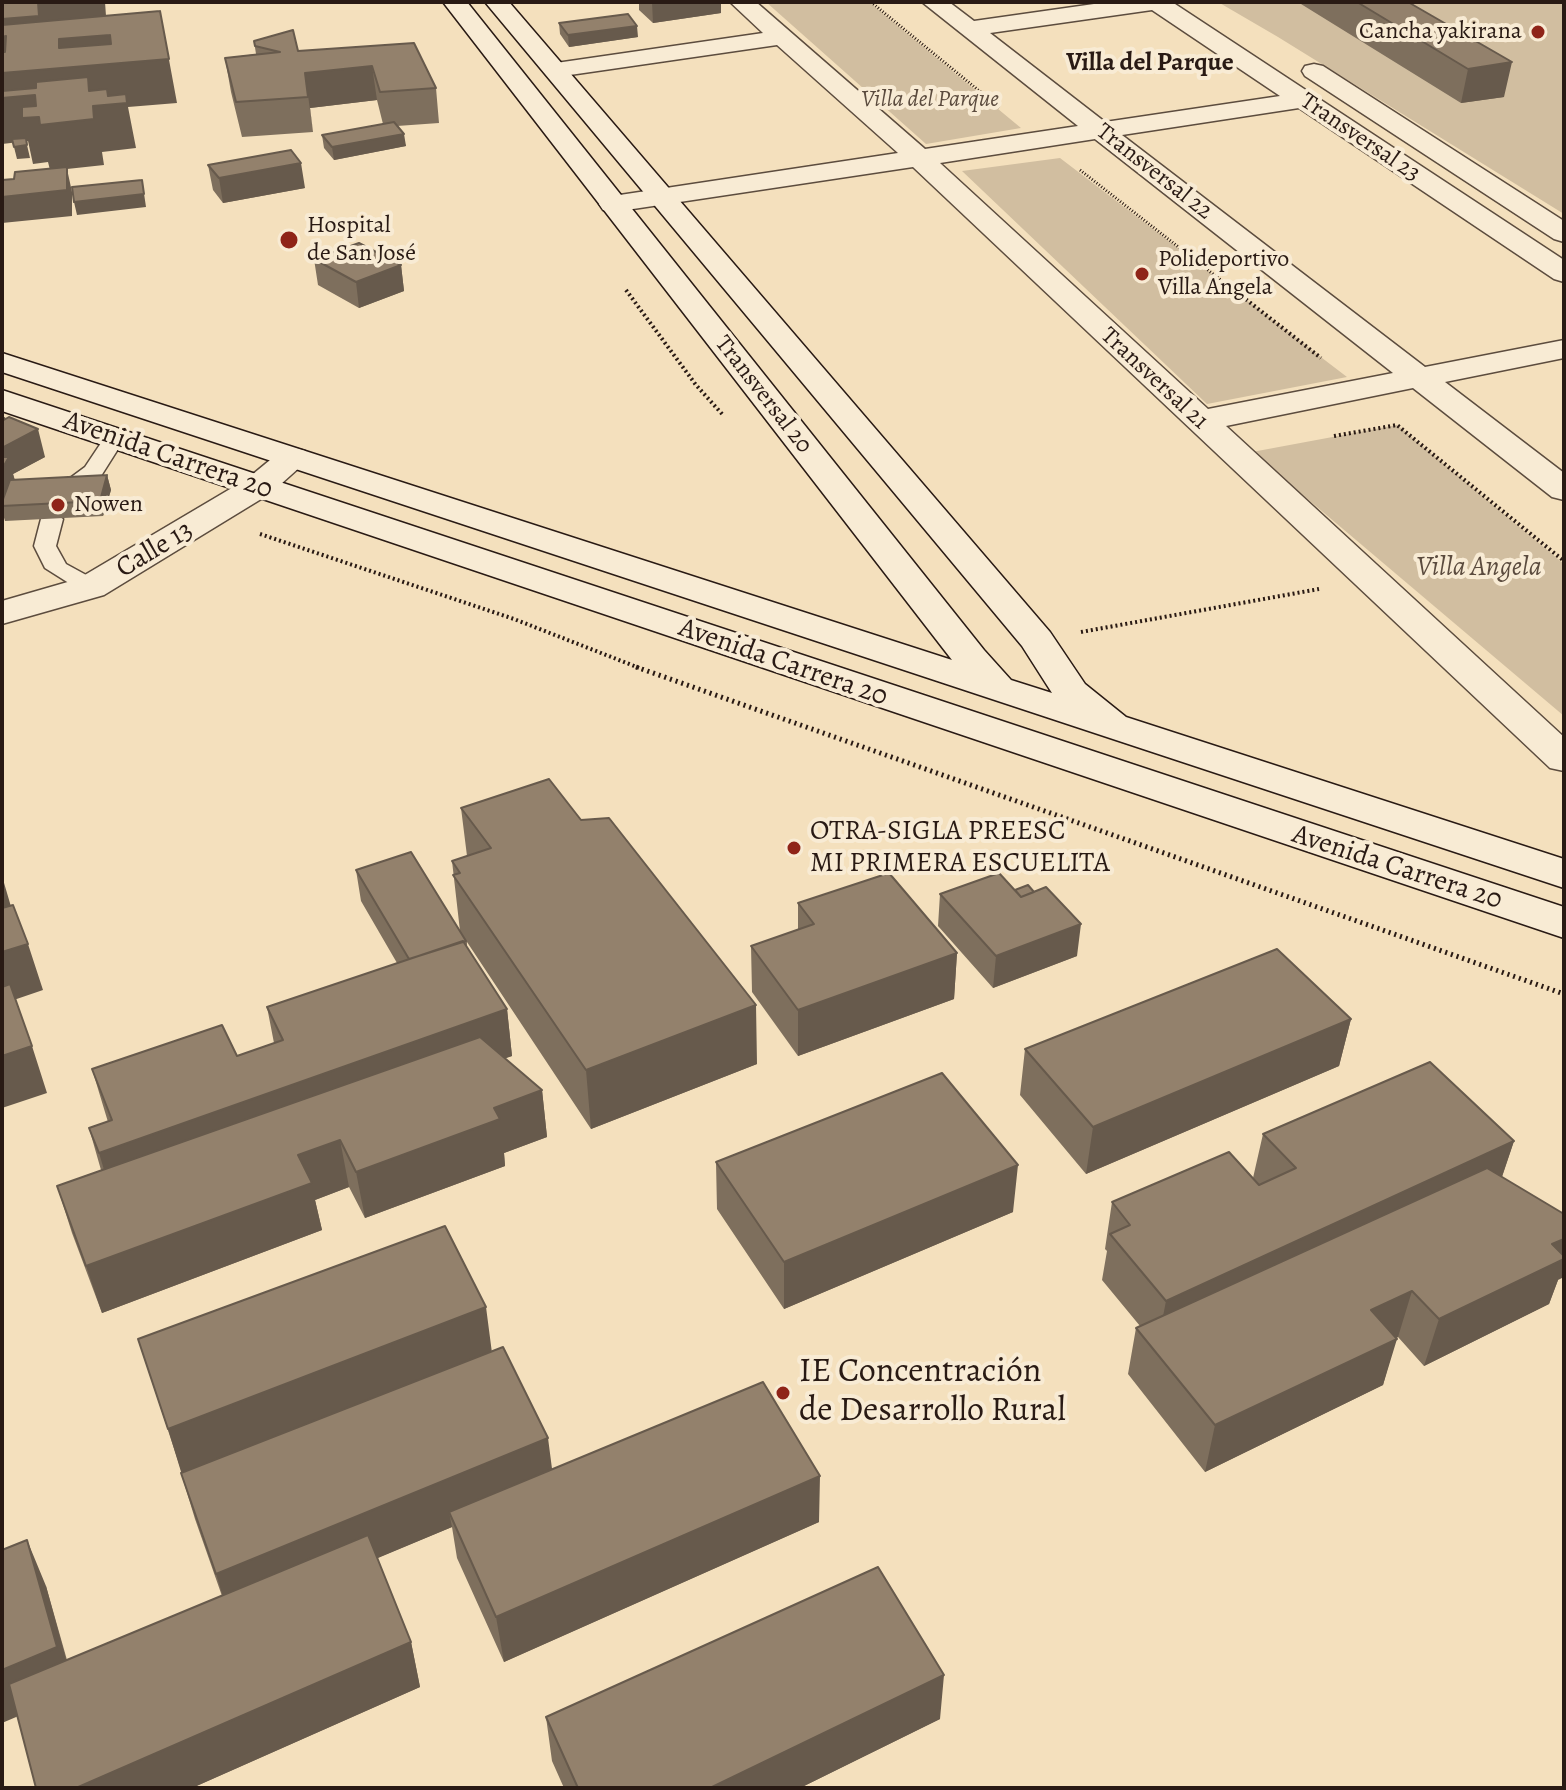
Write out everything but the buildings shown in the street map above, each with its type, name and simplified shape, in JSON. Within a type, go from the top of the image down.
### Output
[{"type":"street","name":"Transversal 20","points":[[455,2],[970,658],[1000,690],[1093,767]]},
{"type":"street","name":"Transversal 20","points":[[497,2],[1037,640],[1071,692],[1125,730]]},
{"type":"street","name":"Transversal 21","points":[[742,2],[778,38],[919,158],[1564,759]]},
{"type":"street","name":"Transversal 22","points":[[934,2],[1564,490]]},
{"type":"street","points":[[971,29],[1156,2]]},
{"type":"street","name":"Transversal 23","points":[[1156,2],[1564,273]]},
{"type":"street","points":[[556,70],[778,38]]},
{"type":"street","name":"Transversal 23","points":[[1287,53],[1564,233]]},
{"type":"street","points":[[613,204],[1304,100]]},
{"type":"street","points":[[1199,421],[1564,349]]},
{"type":"street","name":"Avenida Carrera 20","points":[[2,362],[1564,874]]},
{"type":"street","name":"Avenida Carrera 20","points":[[2,400],[1564,923]]},
{"type":"street","name":"Calle 13","points":[[2,613],[91,587],[259,486],[293,458]]},
{"type":"street","points":[[2,646],[91,587]]},
{"type":"lane","points":[[66,492],[93,471],[114,438]]},
{"type":"lane","points":[[52,519],[45,546],[57,568],[91,587]]},
{"type":"path","points":[[871,2],[1257,310]]},
{"type":"path","points":[[1324,438],[1397,425],[1564,561]]},
{"type":"path","points":[[210,517],[514,619],[709,695],[1564,994]]},
{"type":"path","points":[[1037,640],[1319,589]]},
{"type":"green space","name":"Villa del Parque","points":[[766,2],[869,2],[1021,128],[926,144]]},
{"type":"green space","points":[[1218,2],[1564,2],[1564,214],[1278,37]]},
{"type":"green space","name":"Polideportivo Villa Angela","points":[[1060,158],[1347,377],[1207,404],[962,171]]},
{"type":"green space","name":"Villa Angela","points":[[1397,425],[1564,564],[1564,716],[1252,452]]},
{"type":"place","name":"Cancha yakirana","points":[[1538,32]]},
{"type":"place","name":"Hospital de San José","points":[[289,240]]},
{"type":"place","name":"Polideportivo Villa Angela","points":[[1142,274]]},
{"type":"place","name":"Nowen","points":[[58,505]]},
{"type":"place","name":"OTRA-SIGLA PREESC MI PRIMERA ESCUELITA","points":[[794,848]]},
{"type":"place","name":"IE Concentración de Desarrollo Rural","points":[[783,1393]]},
{"type":"district","name":"Villa del Parque","points":[[1150,64]]}]
